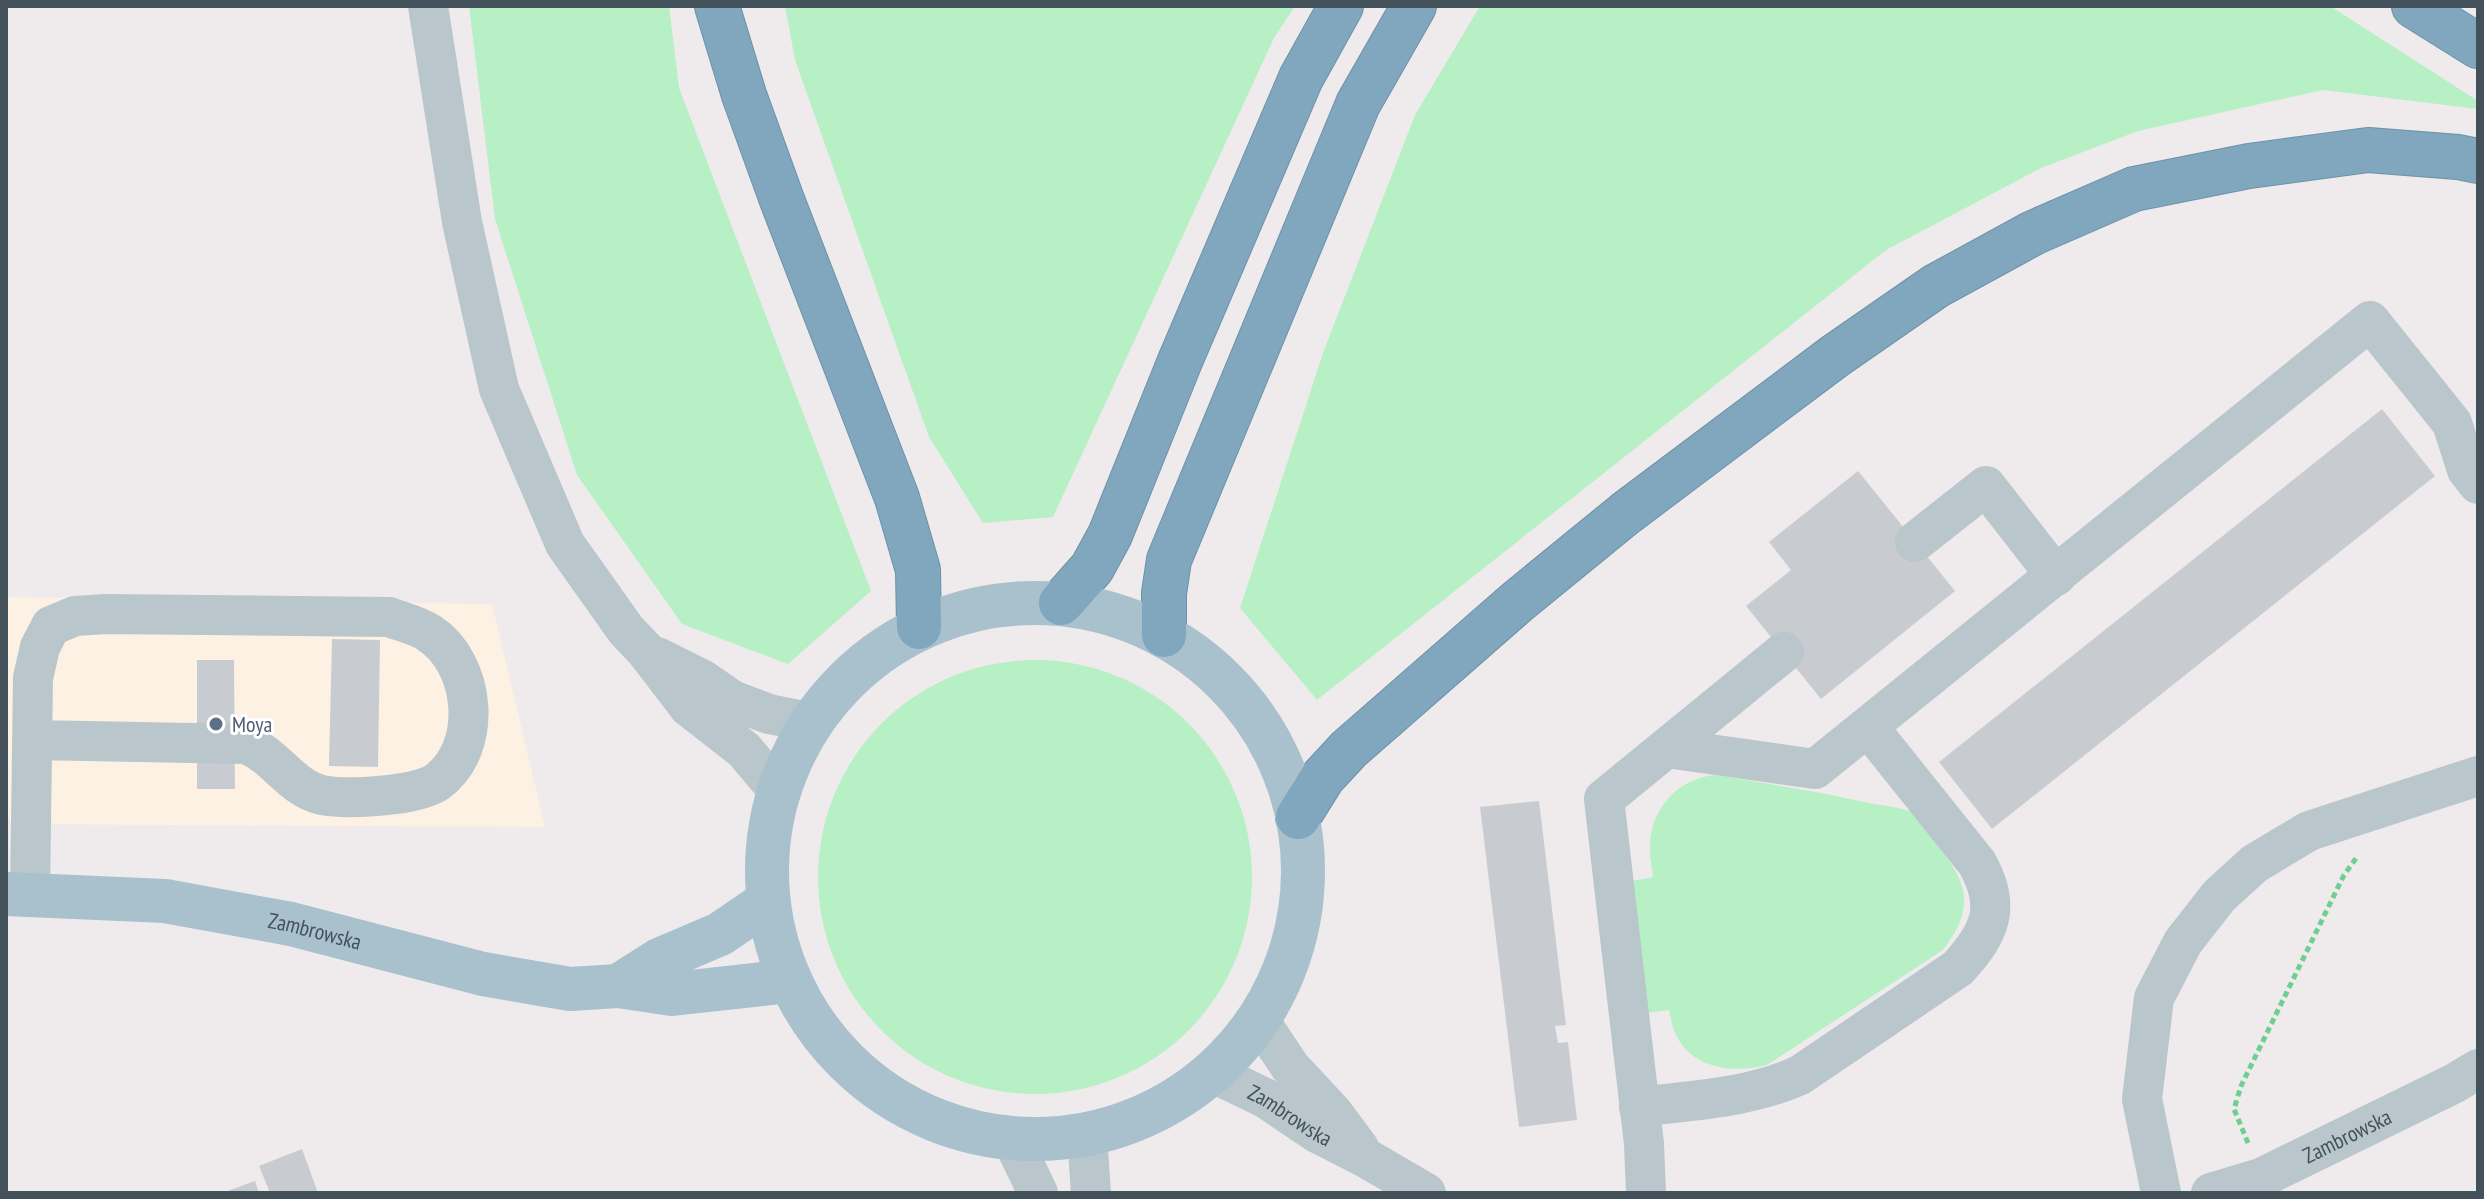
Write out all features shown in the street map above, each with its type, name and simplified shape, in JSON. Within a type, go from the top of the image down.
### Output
[{"type":"highway","points":[[717,6],[744,95],[782,200],[897,498],[918,570],[919,627]]},
{"type":"highway","points":[[1061,603],[1092,568],[1110,535],[1180,361],[1301,78],[1341,6]]},
{"type":"highway","points":[[1164,635],[1164,593],[1169,560],[1358,104],[1414,6]]},
{"type":"highway","points":[[2414,6],[2478,46]]},
{"type":"highway","points":[[1298,817],[1323,777],[1349,749],[1517,602],[1626,513],[1835,356],[1936,286],[2033,233],[2134,189],[2249,166],[2368,150],[2478,161]]},
{"type":"main road","points":[[1061,603],[1114,614],[1164,635],[1203,661],[1237,693],[1264,731],[1285,773],[1298,817],[1303,860],[1302,902],[1297,930],[1279,983],[1259,1020],[1213,1073],[1172,1103],[1126,1124],[1087,1135],[1012,1139],[956,1128],[903,1106],[857,1072],[827,1041],[789,981],[775,942],[767,902],[766,845],[777,789],[809,722],[857,667],[919,627],[989,605],[1061,603]]},
{"type":"main road","name":"Zambrowska","points":[[18,894],[165,901],[291,924],[483,974],[570,989],[618,986],[672,994],[789,981]]},
{"type":"main road","name":"Zambrowska","points":[[618,986],[659,960],[720,934],[767,902]]},
{"type":"street","points":[[428,6],[462,222],[499,389],[565,544],[626,630],[689,707],[744,750],[777,789]]},
{"type":"street","points":[[1667,748],[1815,769],[2370,321],[2452,423],[2467,470],[2478,484]]},
{"type":"street","points":[[1915,542],[1986,486],[2056,576]]},
{"type":"street","points":[[18,894],[33,740],[33,678],[40,647],[51,626],[75,616],[389,617],[430,633],[446,648],[460,667],[467,691],[467,726],[463,748],[451,769],[435,783],[417,792],[397,795],[323,795],[305,788],[258,749],[246,744],[33,740]]},
{"type":"street","points":[[646,651],[703,680],[732,700],[769,714],[809,722]]},
{"type":"street","points":[[1646,1193],[1604,799],[1784,652]]},
{"type":"street","points":[[1639,1107],[1752,1092],[1800,1075],[1958,968],[1979,946],[1989,923],[1991,900],[1986,879],[1977,863],[1869,728]]},
{"type":"street","points":[[2161,1193],[2142,1099],[2154,998],[2183,942],[2219,896],[2254,864],[2309,831],[2478,776]]},
{"type":"street","name":"Zambrowska","points":[[1259,1020],[1291,1068],[1333,1113],[1366,1158]]},
{"type":"street","name":"Zambrowska","points":[[2211,1193],[2261,1178],[2478,1069]]},
{"type":"street","name":"Zambrowska","points":[[1213,1073],[1265,1098],[1317,1133],[1426,1193]]},
{"type":"street","points":[[1087,1135],[1091,1193]]},
{"type":"street","points":[[1012,1139],[1038,1193]]},
{"type":"path","points":[[2261,1178],[2234,1109],[2241,1086],[2344,875],[2362,851]]},
{"type":"shaded area","points":[[6,597],[492,604],[545,827],[11,824],[6,808]]},
{"type":"green space","points":[[469,6],[669,6],[679,88],[871,591],[788,664],[682,624],[577,475],[495,219]]},
{"type":"green space","points":[[785,6],[1295,6],[1274,38],[1053,517],[983,523],[929,437],[795,60]]},
{"type":"green space","points":[[1480,6],[2330,6],[2478,101],[2478,109],[2323,90],[2138,131],[2041,168],[1886,250],[1317,700],[1240,608],[1323,353],[1415,115]]},
{"type":"green space","points":[[1035,660],[1077,664],[1118,677],[1173,709],[1203,739],[1235,794],[1248,835],[1252,877],[1248,919],[1235,960],[1203,1015],[1173,1045],[1118,1077],[1077,1090],[1035,1094],[993,1090],[952,1077],[897,1045],[867,1015],[835,960],[822,919],[818,877],[822,835],[835,794],[867,739],[897,709],[952,677],[993,664]]},
{"type":"green space","points":[[1716,775],[1911,812],[1954,869],[1964,894],[1961,920],[1943,950],[1767,1065],[1741,1069],[1716,1066],[1693,1056],[1683,1047],[1675,1032],[1669,1010],[1647,1013],[1632,881],[1653,877],[1650,854],[1652,832],[1655,819],[1669,797],[1690,782]]},
{"type":"building","points":[[2382,409],[2435,476],[1992,829],[1939,762]]},
{"type":"building","points":[[1858,471],[1955,591],[1821,699],[1746,606],[1791,570],[1769,542]]},
{"type":"building","points":[[332,639],[380,640],[378,767],[329,766]]},
{"type":"building","name":"Moya","points":[[197,660],[234,660],[235,789],[197,789]]},
{"type":"building","points":[[1539,801],[1566,1025],[1555,1026],[1558,1043],[1568,1042],[1577,1120],[1519,1127],[1480,807]]},
{"type":"building","points":[[302,1149],[318,1193],[270,1193],[259,1166]]},
{"type":"building","points":[[255,1181],[259,1193],[222,1193]]},
{"type":"place","name":"Moya","points":[[216,724]]}]
